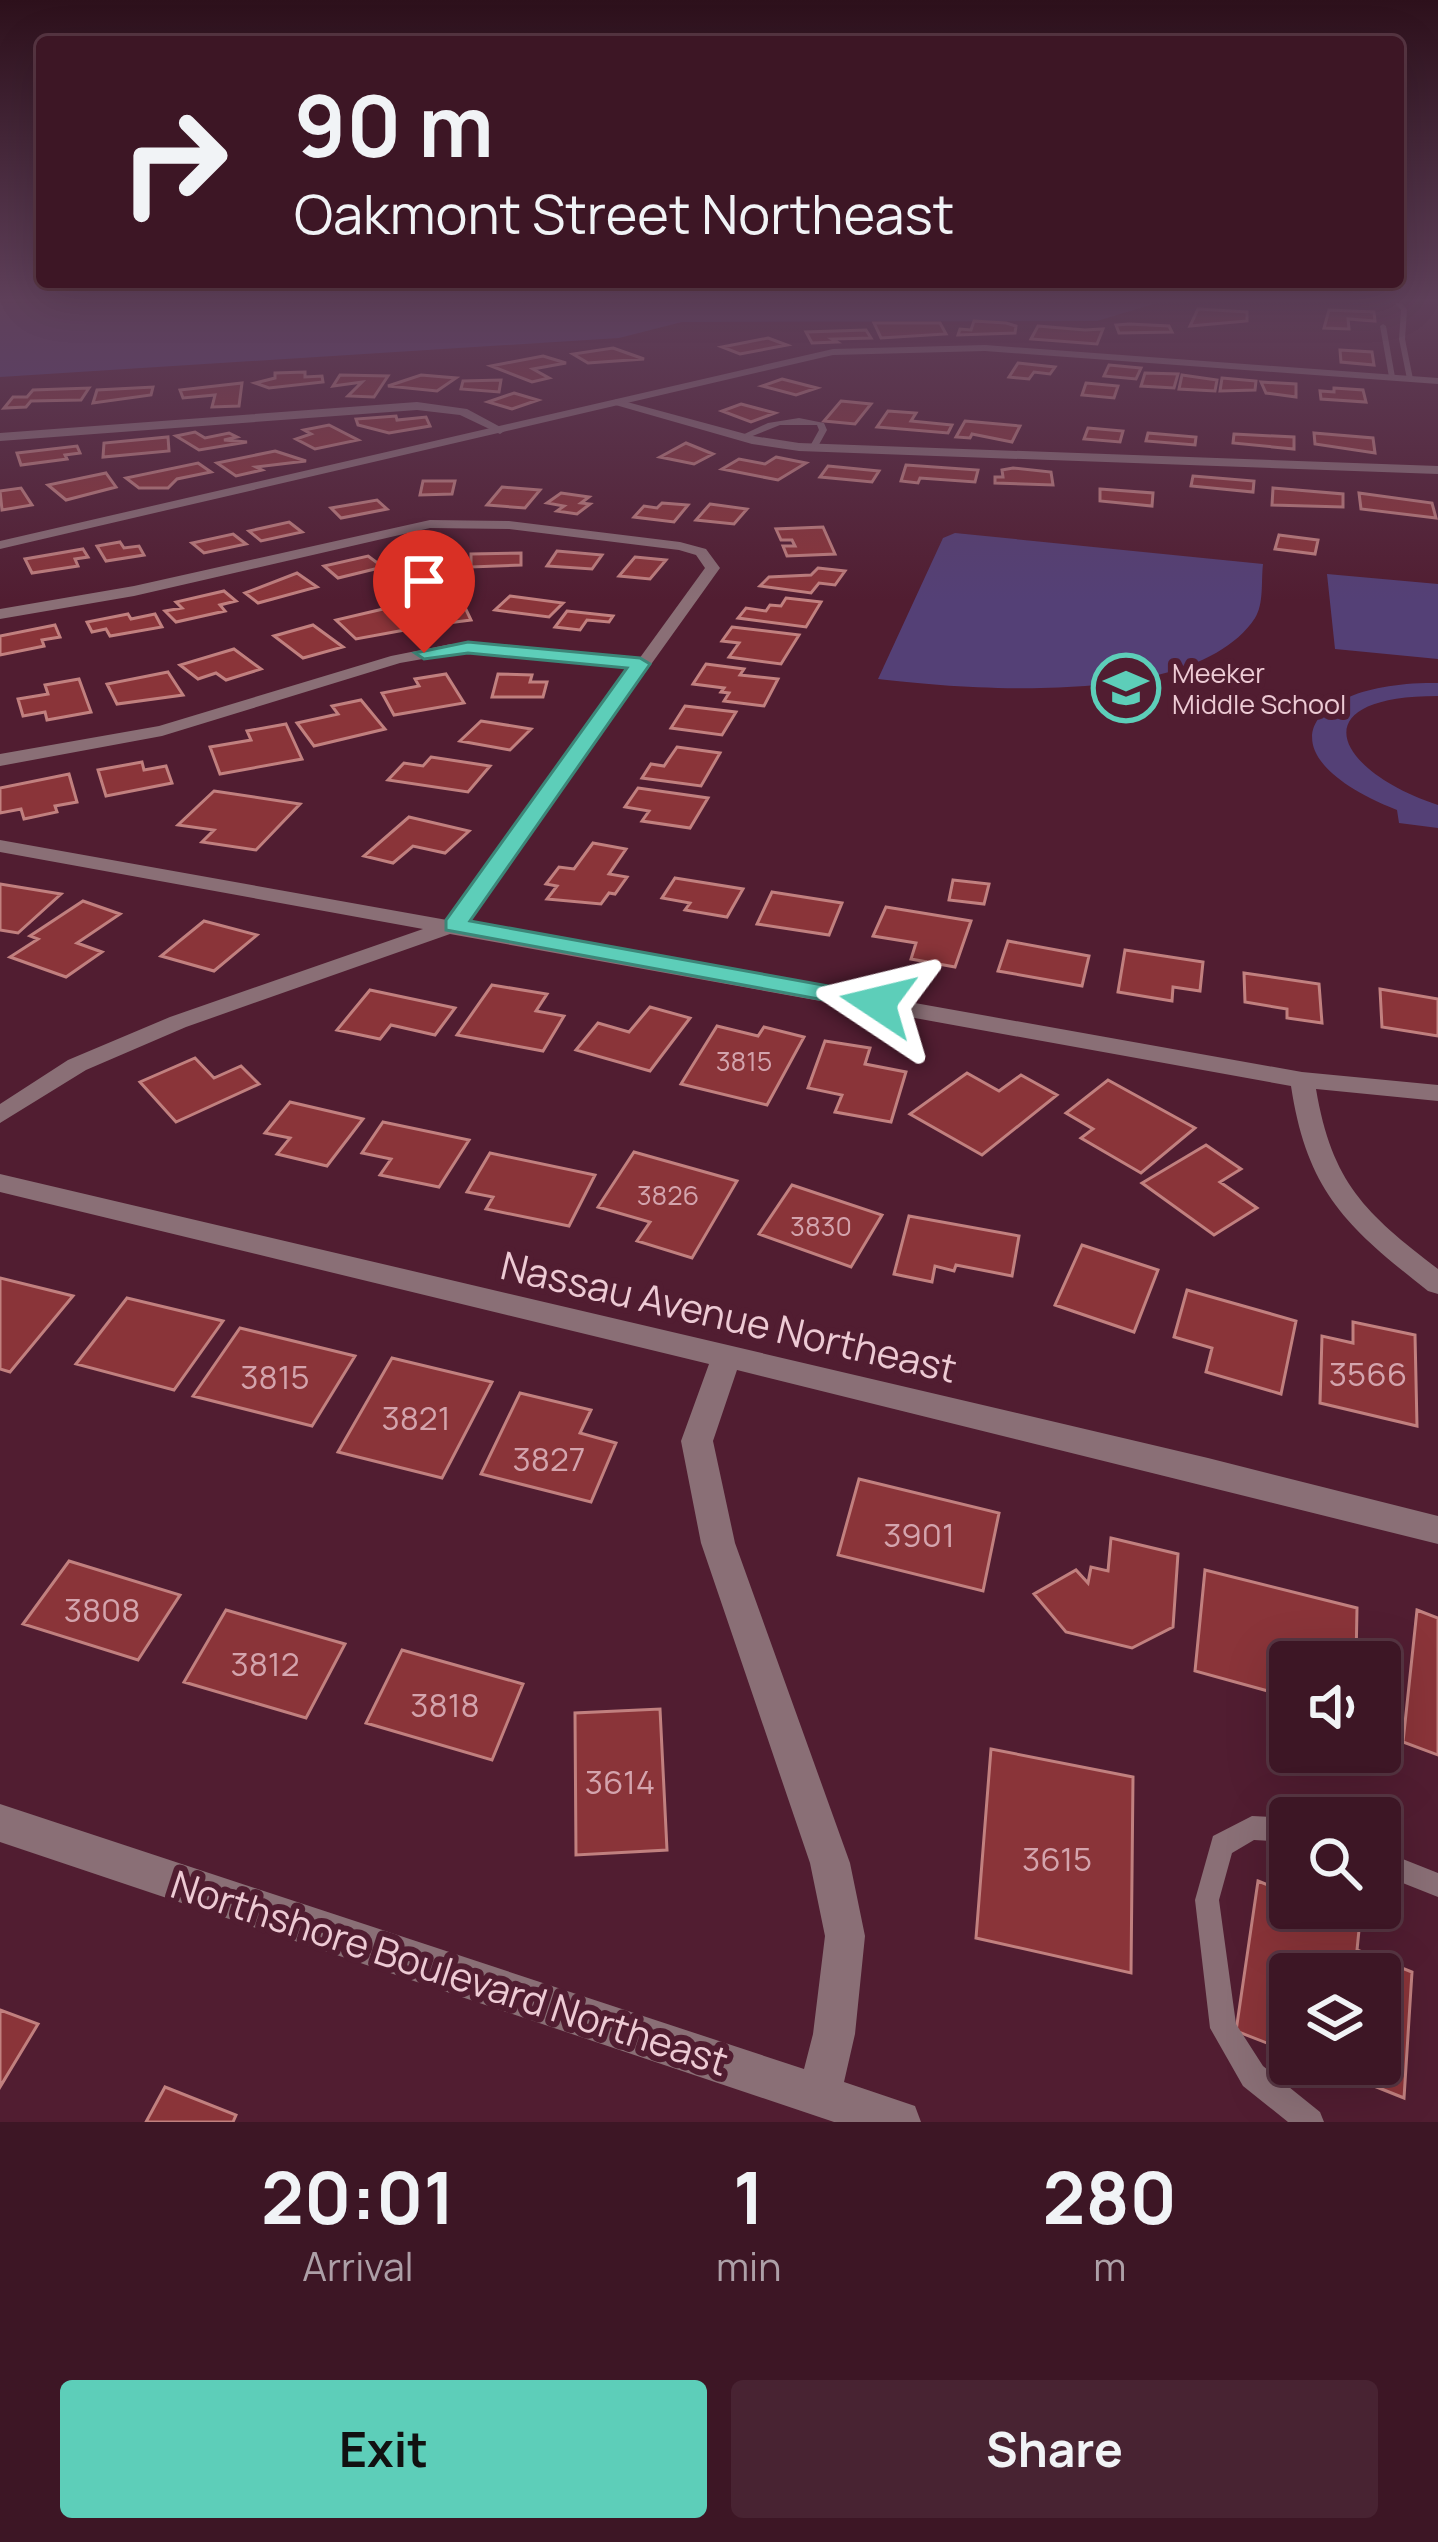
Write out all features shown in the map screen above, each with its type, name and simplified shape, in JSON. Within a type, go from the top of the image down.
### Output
[{"type":"street","points":[[0,545],[616,402]]},
{"type":"street","points":[[616,402],[742,437],[813,448],[1438,470]]},
{"type":"street","points":[[0,437],[417,406],[463,412],[500,430]]},
{"type":"street","points":[[0,614],[134,591],[430,524],[509,526],[649,541],[692,548],[709,558],[713,568],[454,925],[178,1022],[77,1065],[0,1115]]},
{"type":"street","points":[[0,760],[162,731],[397,659],[451,649],[501,649],[640,664]]},
{"type":"street","points":[[0,846],[1302,1080],[1438,1093]]},
{"type":"street","points":[[1302,1080],[1309,1133],[1344,1204],[1438,1284]]},
{"type":"street","name":"Nassau Avenue Northeast","points":[[0,1183],[1438,1530]]},
{"type":"street","points":[[728,1355],[697,1441],[718,1543],[830,1863],[845,1936],[834,2034],[819,2095]]},
{"type":"street","name":"Northshore Boulevard Northeast","points":[[0,1823],[899,2122]]},
{"type":"lane","points":[[742,437],[776,422],[820,422],[824,430],[813,448]]},
{"type":"lane","points":[[1269,1829],[1252,1828],[1222,1845],[1207,1900],[1223,2028],[1252,2076],[1310,2122]]},
{"type":"lane","points":[[1401,1870],[1438,1885]]},
{"type":"shaded area","points":[[955,533],[1263,564],[1260,606],[1255,618],[1226,647],[1184,667],[1135,680],[1023,688],[878,679],[943,538]]},
{"type":"shaded area","points":[[1327,574],[1438,584],[1438,659],[1335,649]]},
{"type":"shaded area","points":[[1438,683],[1438,696],[1394,699],[1364,708],[1349,722],[1347,738],[1356,756],[1375,774],[1438,805],[1438,828],[1399,823],[1397,810],[1352,788],[1325,766],[1313,744],[1315,724],[1330,707],[1357,694]]},
{"type":"building","points":[[9,402],[30,402],[26,407],[4,408]]},
{"type":"building","points":[[213,402],[240,402],[239,406],[212,407]]},
{"type":"building","points":[[488,402],[532,402],[512,409]]},
{"type":"building","points":[[840,402],[871,404],[855,424],[824,421]]},
{"type":"building","points":[[741,404],[775,413],[751,422],[722,411]]},
{"type":"building","points":[[888,411],[916,413],[911,421],[952,425],[948,433],[877,427]]},
{"type":"building","points":[[396,416],[397,420],[426,417],[430,426],[389,433],[358,425],[356,419]]},
{"type":"building","points":[[965,421],[1020,426],[1012,442],[972,434],[956,437]]},
{"type":"building","points":[[329,425],[358,440],[315,449],[296,439],[311,434],[304,430]]},
{"type":"building","points":[[1088,428],[1123,431],[1120,442],[1084,439]]},
{"type":"building","points":[[195,432],[205,438],[229,433],[237,437],[224,440],[247,442],[199,450],[176,436]]},
{"type":"building","points":[[1148,433],[1196,437],[1195,445],[1146,441]]},
{"type":"building","points":[[1314,433],[1373,438],[1375,453],[1315,444]]},
{"type":"building","points":[[1234,434],[1294,437],[1294,449],[1233,443]]},
{"type":"building","points":[[168,437],[169,451],[103,457],[104,443]]},
{"type":"building","points":[[686,443],[713,454],[694,464],[660,457]]},
{"type":"building","points":[[77,446],[80,453],[65,455],[67,459],[21,465],[17,453]]},
{"type":"building","points":[[275,451],[306,461],[256,467],[262,470],[236,476],[217,463]]},
{"type":"building","points":[[776,457],[806,463],[778,480],[722,469],[739,459],[765,464]]},
{"type":"building","points":[[198,463],[211,472],[177,479],[168,488],[139,488],[126,478]]},
{"type":"building","points":[[906,465],[978,470],[975,482],[920,478],[918,483],[901,481]]},
{"type":"building","points":[[828,466],[879,471],[872,482],[820,477]]},
{"type":"building","points":[[1002,470],[1051,472],[1053,485],[995,483],[995,477],[1003,477]]},
{"type":"building","points":[[106,473],[116,487],[66,500],[48,485]]},
{"type":"building","points":[[1193,476],[1254,481],[1253,492],[1191,486]]},
{"type":"building","points":[[423,481],[455,481],[452,494],[420,495]]},
{"type":"building","points":[[502,487],[540,490],[525,508],[487,505]]},
{"type":"building","points":[[21,488],[32,505],[2,510],[0,491]]},
{"type":"building","points":[[1273,488],[1343,494],[1343,507],[1272,505]]},
{"type":"building","points":[[1100,489],[1153,493],[1152,506],[1100,501]]},
{"type":"building","points":[[561,493],[589,497],[581,503],[590,504],[577,514],[557,511],[564,506],[547,503]]},
{"type":"building","points":[[1359,493],[1432,503],[1436,518],[1361,509]]},
{"type":"building","points":[[377,500],[387,509],[341,518],[331,508]]},
{"type":"building","points":[[662,503],[688,505],[674,522],[634,517],[644,506],[657,508]]},
{"type":"building","points":[[710,504],[747,509],[734,524],[696,520]]},
{"type":"building","points":[[289,522],[302,532],[261,541],[249,531]]},
{"type":"building","points":[[823,527],[835,554],[787,556],[783,546],[795,546],[792,540],[781,540],[776,529]]},
{"type":"building","points":[[233,534],[246,544],[204,553],[192,543]]},
{"type":"building","points":[[1279,535],[1318,540],[1315,554],[1275,549]]},
{"type":"building","points":[[120,542],[124,548],[139,546],[144,555],[106,561],[97,546]]},
{"type":"building","points":[[83,549],[88,557],[75,559],[78,566],[32,573],[25,559]]},
{"type":"building","points":[[448,549],[456,562],[403,569],[398,559]]},
{"type":"building","points":[[557,551],[602,555],[592,569],[547,566]]},
{"type":"building","points":[[521,553],[521,565],[471,567],[471,554]]},
{"type":"building","points":[[368,556],[383,567],[338,578],[324,566]]},
{"type":"building","points":[[635,557],[666,560],[650,579],[619,576]]},
{"type":"building","points":[[818,568],[845,571],[835,585],[819,583],[811,593],[760,586],[769,577],[811,575]]},
{"type":"building","points":[[297,573],[317,587],[258,603],[245,593]]},
{"type":"building","points":[[224,591],[236,601],[220,605],[225,611],[176,622],[165,611],[182,608],[176,602]]},
{"type":"building","points":[[510,596],[563,603],[549,617],[495,610]]},
{"type":"building","points":[[786,598],[821,602],[806,627],[738,618],[746,608],[766,611],[770,605],[781,606]]},
{"type":"building","points":[[461,599],[471,620],[431,625],[422,604]]},
{"type":"building","points":[[396,606],[421,627],[356,639],[336,620]]},
{"type":"building","points":[[567,611],[613,616],[609,622],[587,620],[580,630],[555,627]]},
{"type":"building","points":[[128,614],[131,619],[155,614],[162,627],[110,636],[106,629],[92,632],[87,622]]},
{"type":"building","points":[[55,625],[60,637],[42,640],[44,646],[0,655],[0,636]]},
{"type":"building","points":[[313,625],[343,647],[303,658],[274,636]]},
{"type":"building","points":[[732,627],[799,635],[781,664],[729,657],[739,643],[722,641]]},
{"type":"building","points":[[234,649],[261,669],[226,680],[216,673],[198,679],[180,665]]},
{"type":"building","points":[[706,664],[744,669],[740,675],[778,679],[764,706],[724,701],[729,693],[721,692],[724,688],[693,684]]},
{"type":"building","points":[[168,672],[183,695],[117,704],[107,684]]},
{"type":"building","points":[[446,674],[464,703],[394,715],[382,693],[419,686],[415,679]]},
{"type":"building","points":[[498,674],[532,675],[530,682],[547,682],[543,697],[492,697]]},
{"type":"building","points":[[79,679],[91,712],[47,720],[45,712],[23,716],[18,699],[48,694],[45,685]]},
{"type":"building","points":[[361,700],[385,729],[314,746],[297,723],[338,714],[332,706]]},
{"type":"building","points":[[685,706],[736,712],[722,735],[671,728]]},
{"type":"building","points":[[481,721],[531,729],[510,750],[460,741]]},
{"type":"building","points":[[286,724],[302,759],[220,774],[210,747],[251,740],[247,731]]},
{"type":"building","points":[[677,747],[720,753],[701,786],[642,778],[651,764],[664,766]]},
{"type":"building","points":[[431,757],[490,766],[468,792],[388,780],[404,763],[423,766]]},
{"type":"building","points":[[142,762],[144,770],[166,766],[172,783],[106,796],[98,770]]},
{"type":"building","points":[[69,774],[77,802],[24,819],[21,809],[0,813],[0,788]]},
{"type":"building","points":[[638,788],[708,798],[690,828],[642,821],[649,811],[625,807]]},
{"type":"building","points":[[214,791],[300,804],[256,850],[202,842],[214,830],[178,825]]},
{"type":"building","points":[[409,817],[469,831],[445,853],[413,846],[393,863],[364,856]]},
{"type":"building","points":[[593,843],[626,849],[609,874],[627,877],[615,894],[609,893],[601,904],[547,899],[557,886],[546,884],[559,867],[574,869]]},
{"type":"building","points":[[675,878],[743,889],[727,917],[685,910],[690,903],[662,898]]},
{"type":"building","points":[[953,880],[989,884],[984,904],[949,900]]},
{"type":"building","points":[[0,884],[61,894],[18,933],[0,930]]},
{"type":"building","points":[[772,892],[842,903],[829,935],[757,924]]},
{"type":"building","points":[[83,901],[120,914],[77,943],[102,952],[66,977],[10,957],[38,939],[30,936]]},
{"type":"building","points":[[886,907],[971,921],[955,967],[911,959],[916,943],[873,936]]},
{"type":"building","points":[[204,921],[257,935],[214,971],[161,956]]},
{"type":"building","points":[[1008,941],[1089,956],[1082,986],[998,971]]},
{"type":"building","points":[[1125,950],[1203,962],[1200,991],[1173,987],[1172,1001],[1118,992]]},
{"type":"building","points":[[1244,973],[1319,984],[1322,1023],[1287,1018],[1287,1009],[1245,1002]]},
{"type":"building","points":[[492,985],[547,994],[536,1011],[564,1016],[543,1051],[457,1035]]},
{"type":"building","points":[[1380,989],[1438,999],[1438,1036],[1382,1027]]},
{"type":"building","points":[[370,990],[455,1008],[435,1035],[391,1025],[380,1039],[337,1030]]},
{"type":"building","points":[[650,1007],[690,1018],[650,1071],[576,1050],[598,1023],[629,1032]]},
{"type":"building","points":[[717,1026],[758,1036],[764,1027],[804,1037],[767,1105],[681,1084]]},
{"type":"building","points":[[825,1041],[870,1048],[865,1064],[906,1072],[891,1122],[835,1112],[842,1095],[808,1088]]},
{"type":"building","points":[[195,1058],[214,1078],[241,1066],[259,1084],[176,1122],[140,1082]]},
{"type":"building","points":[[967,1073],[999,1091],[1021,1075],[1057,1095],[982,1155],[910,1114]]},
{"type":"building","points":[[1108,1080],[1195,1128],[1141,1173],[1081,1138],[1093,1129],[1066,1113]]},
{"type":"building","points":[[290,1102],[363,1119],[327,1166],[277,1154],[290,1138],[265,1133]]},
{"type":"building","points":[[383,1122],[469,1140],[439,1187],[380,1175],[391,1159],[362,1153]]},
{"type":"building","points":[[1206,1145],[1241,1169],[1220,1182],[1257,1208],[1214,1235],[1142,1183]]},
{"type":"building","points":[[634,1152],[737,1181],[692,1258],[637,1241],[650,1222],[598,1207]]},
{"type":"building","points":[[490,1153],[595,1175],[569,1226],[486,1209],[493,1197],[467,1192]]},
{"type":"building","points":[[792,1185],[882,1215],[851,1267],[759,1234]]},
{"type":"building","points":[[909,1216],[1019,1236],[1012,1276],[956,1265],[954,1271],[935,1266],[932,1282],[894,1274]]},
{"type":"building","points":[[1082,1245],[1158,1270],[1134,1332],[1055,1305]]},
{"type":"building","points":[[0,1278],[73,1296],[10,1372],[0,1369]]},
{"type":"building","points":[[1187,1290],[1296,1321],[1281,1394],[1206,1372],[1212,1348],[1174,1337]]},
{"type":"building","points":[[127,1298],[223,1321],[174,1390],[76,1364]]},
{"type":"building","points":[[1353,1322],[1415,1335],[1417,1426],[1320,1403],[1322,1336],[1353,1343]]},
{"type":"building","points":[[240,1328],[355,1356],[312,1426],[193,1396]]},
{"type":"building","points":[[392,1358],[492,1382],[442,1478],[338,1452]]},
{"type":"building","points":[[520,1393],[591,1410],[580,1433],[616,1443],[591,1502],[481,1474]]},
{"type":"building","points":[[859,1479],[999,1513],[983,1591],[838,1555]]},
{"type":"building","points":[[1111,1538],[1178,1554],[1173,1627],[1132,1648],[1066,1632],[1034,1594],[1076,1570],[1088,1583],[1091,1567],[1108,1571]]},
{"type":"building","points":[[69,1561],[180,1595],[138,1660],[23,1624]]},
{"type":"building","points":[[1205,1570],[1357,1608],[1356,1641],[1269,1641],[1269,1691],[1195,1671]]},
{"type":"building","points":[[226,1610],[345,1644],[306,1718],[184,1682]]},
{"type":"building","points":[[1417,1610],[1438,1618],[1438,1755],[1403,1742]]},
{"type":"building","points":[[402,1650],[523,1684],[492,1760],[366,1723]]},
{"type":"building","points":[[660,1709],[667,1850],[576,1855],[575,1713]]},
{"type":"building","points":[[991,1749],[1133,1777],[1131,1973],[976,1938]]},
{"type":"building","points":[[1258,1881],[1269,1885],[1269,1929],[1359,1929],[1357,1950],[1364,1953],[1269,1953],[1269,2044],[1236,2031]]},
{"type":"building","points":[[1401,1968],[1412,1972],[1404,2098],[1372,2085],[1401,2085]]},
{"type":"building","points":[[0,2010],[38,2024],[0,2087]]},
{"type":"building","points":[[165,2087],[236,2115],[233,2122],[146,2122]]},
{"type":"place","name":"Meeker Middle School","points":[[1126,688]]},
{"type":"route","points":[[424,653],[468,647],[640,664],[454,925],[878,1003]]}]
